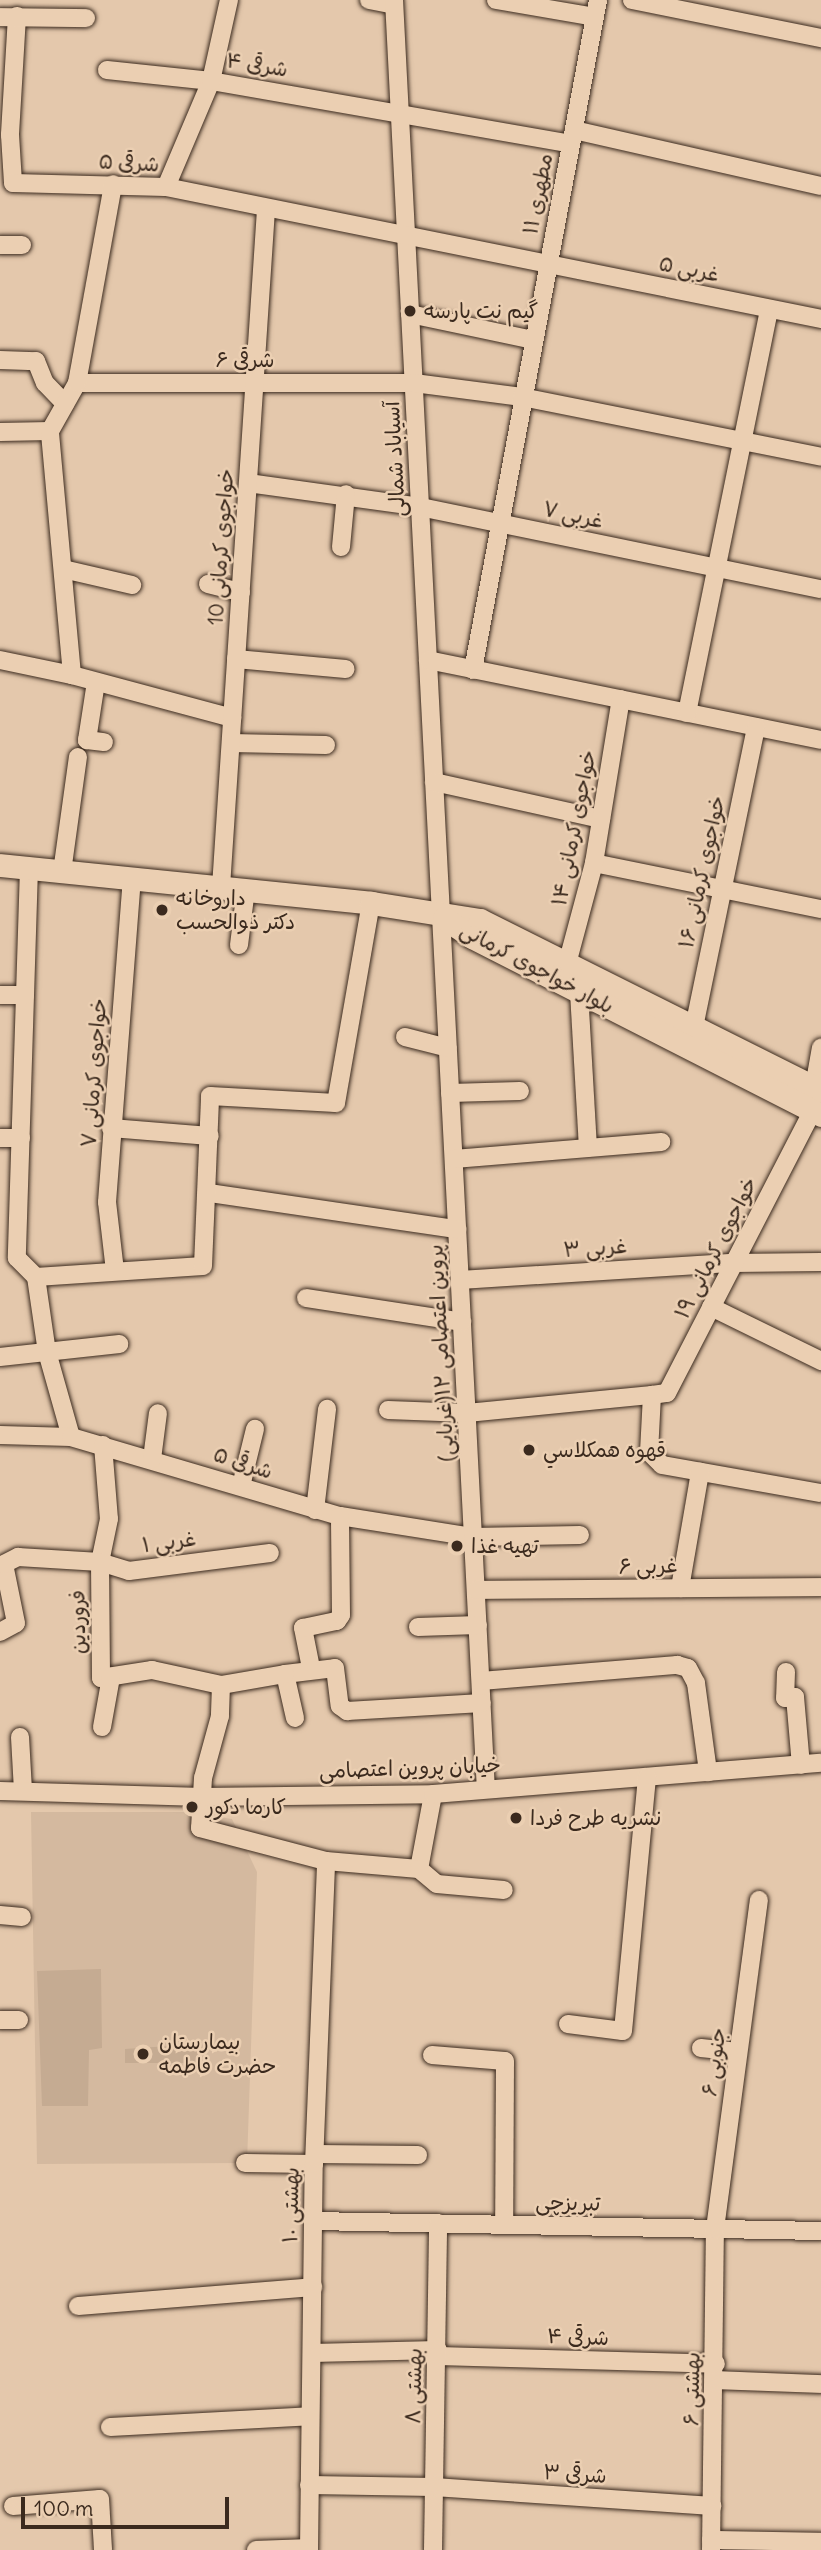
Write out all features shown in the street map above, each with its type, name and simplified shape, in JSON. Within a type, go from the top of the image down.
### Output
[{"type":"main road","points":[[0,865],[371,903],[441,916]]},
{"type":"main road","name":"بلوار خواجوی کرمانی","points":[[441,916],[480,920],[694,1027],[817,1101]]},
{"type":"main road","name":"بلوار خواجوی کرمانی","points":[[441,916],[472,937],[579,992],[817,1101]]},
{"type":"street","points":[[166,187],[211,81],[229,0]]},
{"type":"street","points":[[369,0],[394,2]]},
{"type":"street","points":[[496,0],[597,8]]},
{"type":"street","points":[[632,0],[821,38]]},
{"type":"street","name":"آسیاباد شمالی","points":[[394,2],[441,916]]},
{"type":"street","name":"مطهری ۱۱","points":[[473,670],[597,8]]},
{"type":"street","points":[[8,17],[86,18]]},
{"type":"street","name":"شرقی ۵","points":[[8,17],[5,135],[13,183],[166,187],[406,235]]},
{"type":"street","name":"شرقی ۴","points":[[107,70],[211,81],[572,137],[821,186]]},
{"type":"street","points":[[72,675],[50,431],[77,383],[113,184]]},
{"type":"street","name":"خواجوی کرمانی 10","points":[[221,887],[266,209]]},
{"type":"street","name":"۵ غربی","points":[[406,235],[821,319]]},
{"type":"street","points":[[0,245],[22,245]]},
{"type":"street","points":[[687,713],[769,309]]},
{"type":"street","points":[[410,314],[533,340]]},
{"type":"street","points":[[0,360],[36,362],[45,383],[65,404]]},
{"type":"street","name":"شرقی ۶","points":[[77,383],[414,383],[522,397],[821,457]]},
{"type":"street","points":[[0,432],[50,431]]},
{"type":"street","name":"۷ غربی","points":[[248,483],[346,494],[420,507],[821,589]]},
{"type":"street","points":[[341,547],[346,494]]},
{"type":"street","points":[[62,569],[132,585]]},
{"type":"street","points":[[208,584],[241,592]]},
{"type":"street","points":[[236,659],[346,669]]},
{"type":"street","points":[[0,660],[72,675],[232,718]]},
{"type":"street","points":[[428,660],[821,740]]},
{"type":"street","points":[[96,682],[88,740],[104,742]]},
{"type":"street","name":"خواجوی کرمانی ۱۴","points":[[567,964],[594,863],[621,699]]},
{"type":"street","name":"خواجوی کرمانی ۱۶","points":[[694,1027],[755,726]]},
{"type":"street","points":[[231,743],[326,745]]},
{"type":"street","points":[[62,872],[78,757]]},
{"type":"street","points":[[434,782],[601,819]]},
{"type":"street","points":[[594,863],[821,909]]},
{"type":"street","points":[[29,868],[21,1138],[8,1259],[36,1278],[203,1266],[209,1193],[210,1096],[336,1102],[371,903]]},
{"type":"street","name":"خواجوی کرمانی ۷","points":[[115,1271],[107,1202],[132,879]]},
{"type":"street","points":[[239,945],[246,889]]},
{"type":"street","name":"پروین اعتصامی ۱۲(غربایی)","points":[[441,916],[486,1789]]},
{"type":"street","points":[[579,992],[588,1148]]},
{"type":"street","points":[[0,995],[25,995]]},
{"type":"street","points":[[405,1037],[448,1048]]},
{"type":"street","name":"خواجوی کرمانی ۱۹","points":[[652,1395],[667,1393],[817,1101],[821,1048]]},
{"type":"street","points":[[450,1093],[520,1091]]},
{"type":"street","points":[[111,1128],[210,1136]]},
{"type":"street","points":[[0,1138],[21,1138]]},
{"type":"street","points":[[454,1159],[661,1142]]},
{"type":"street","points":[[209,1193],[457,1229]]},
{"type":"street","name":"غربی ۳","points":[[460,1280],[733,1263],[821,1262]]},
{"type":"street","points":[[36,1278],[47,1352],[71,1437]]},
{"type":"street","points":[[306,1298],[462,1321]]},
{"type":"street","points":[[711,1307],[821,1361]]},
{"type":"street","points":[[0,1357],[119,1344]]},
{"type":"street","points":[[388,1410],[467,1413],[652,1395],[649,1452],[654,1460],[700,1472],[821,1493]]},
{"type":"street","points":[[314,1510],[327,1409]]},
{"type":"street","points":[[152,1459],[158,1413]]},
{"type":"street","points":[[241,1486],[255,1429]]},
{"type":"street","name":"شرقی ۵","points":[[0,1435],[71,1437],[340,1516],[473,1537],[580,1535]]},
{"type":"street","name":"فروردین","points":[[103,1445],[109,1519],[100,1562],[101,1678],[152,1670],[220,1685]]},
{"type":"street","points":[[680,1588],[700,1472]]},
{"type":"street","points":[[311,1668],[303,1628],[337,1621],[341,1615],[340,1516]]},
{"type":"street","name":"غربی ۱","points":[[0,1632],[16,1623],[4,1564],[18,1557],[100,1562],[129,1571],[270,1553]]},
{"type":"street","name":"غربی ۶","points":[[476,1590],[821,1587]]},
{"type":"street","points":[[418,1627],[478,1625]]},
{"type":"street","points":[[481,1681],[677,1665],[688,1668],[696,1683],[708,1772]]},
{"type":"street","points":[[482,1703],[412,1710],[342,1709],[335,1668],[311,1668],[220,1685],[220,1716],[202,1797],[200,1828],[326,1861],[419,1869],[437,1884],[504,1890]]},
{"type":"street","points":[[786,1672],[785,1698],[795,1697],[801,1765]]},
{"type":"street","points":[[285,1674],[295,1718]]},
{"type":"street","points":[[102,1727],[111,1677]]},
{"type":"street","points":[[20,1737],[23,1791]]},
{"type":"street","name":"خیابان پروین اعتصامی","points":[[0,1791],[202,1797],[433,1794],[821,1763]]},
{"type":"street","points":[[568,2024],[623,2031],[647,1777]]},
{"type":"street","points":[[419,1869],[433,1794]]},
{"type":"street","name":"بهشتی ۱۰","points":[[309,2549],[313,2221],[326,1861]]},
{"type":"street","name":"جنوبی ۶","points":[[715,2229],[759,1900]]},
{"type":"street","points":[[0,1915],[22,1917]]},
{"type":"street","points":[[0,2020],[19,2020]]},
{"type":"street","points":[[701,2048],[738,2052]]},
{"type":"street","points":[[432,2054],[505,2062],[504,2225]]},
{"type":"street","points":[[245,2163],[418,2155]]},
{"type":"street","name":"تبریزچی","points":[[313,2221],[821,2231]]},
{"type":"street","name":"بهشتی ۸","points":[[433,2550],[438,2223]]},
{"type":"street","name":"بهشتی ۶","points":[[711,2545],[716,2372],[715,2229]]},
{"type":"street","points":[[78,2306],[313,2287]]},
{"type":"street","points":[[312,2353],[438,2353]]},
{"type":"street","name":"شرقی ۴","points":[[438,2353],[716,2372],[821,2384]]},
{"type":"street","points":[[110,2427],[310,2416]]},
{"type":"street","name":"شرقی ۳","points":[[309,2485],[434,2487],[712,2506]]},
{"type":"street","points":[[13,2506],[100,2499],[103,2550]]},
{"type":"street","points":[[711,2545],[821,2542]]},
{"type":"street","points":[[256,2550],[309,2549]]},
{"type":"shaded area","name":"بیمارستان حضرت فاطمه","points":[[31,1812],[184,1812],[232,1819],[257,1872],[247,2163],[37,2164]]},
{"type":"shaded area","points":[[101,1969],[102,2048],[89,2050],[88,2106],[42,2106],[37,1971]]},
{"type":"shaded area","points":[[198,2044],[197,2063],[125,2063],[125,2049]]},
{"type":"place","name":"گیم نت پارسه","points":[[410,311]]},
{"type":"place","name":"داروخانه دکتر ذوالحسب","points":[[162,910]]},
{"type":"place","name":"قهوه همكلاسي","points":[[529,1450]]},
{"type":"place","name":"تهیه غذا","points":[[457,1546]]},
{"type":"place","name":"کارما دکور","points":[[192,1807]]},
{"type":"place","name":"نشریه طرح فردا","points":[[516,1818]]},
{"type":"place","name":"بیمارستان حضرت فاطمه","points":[[143,2054]]}]
